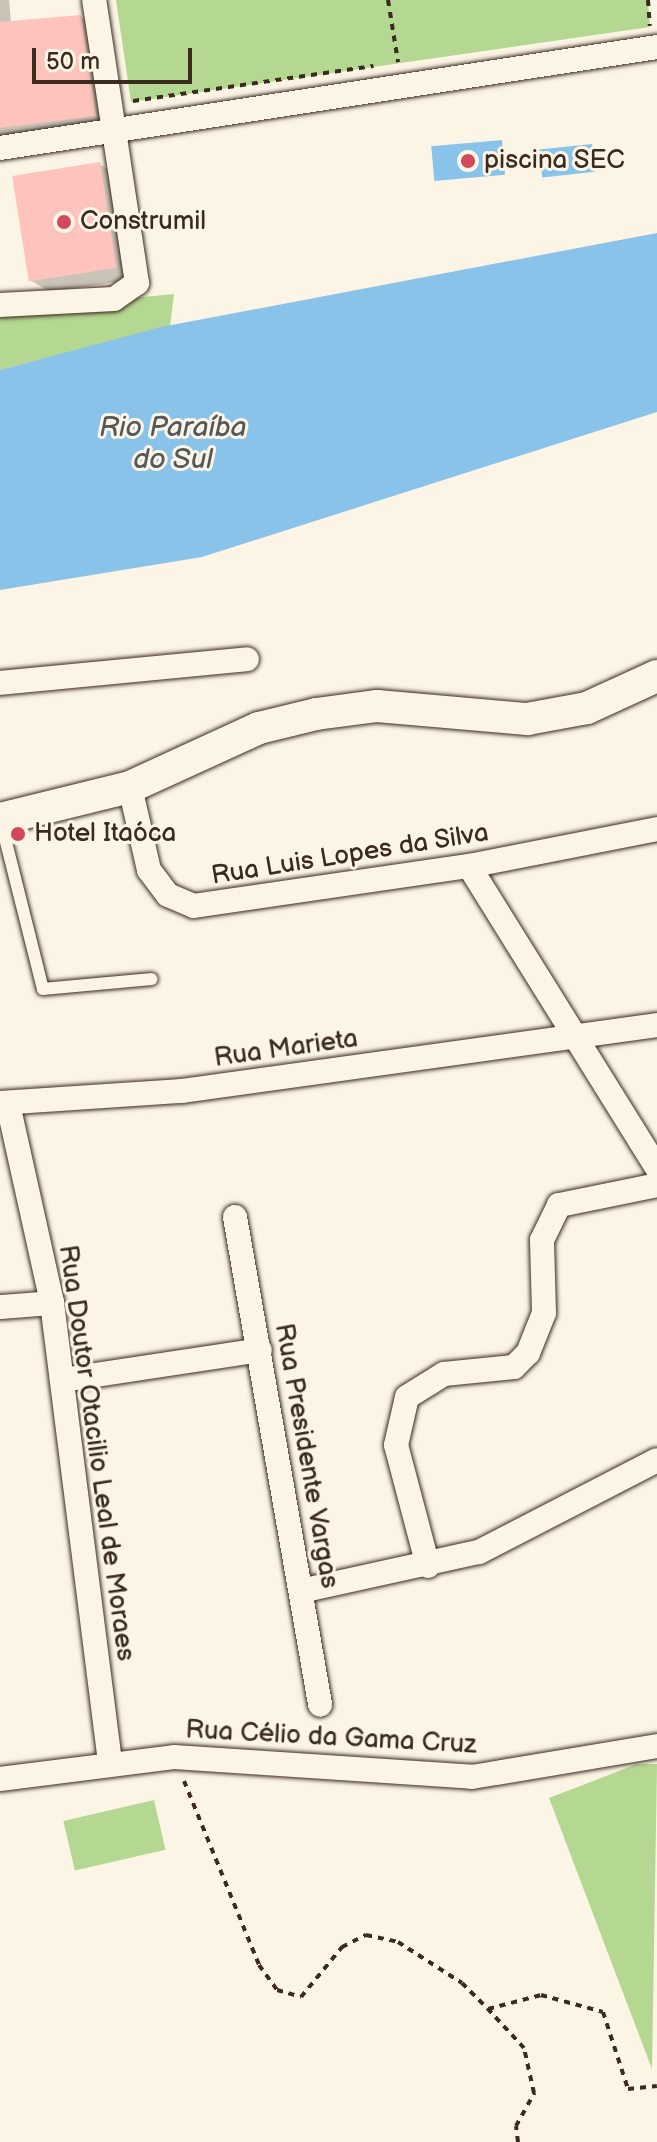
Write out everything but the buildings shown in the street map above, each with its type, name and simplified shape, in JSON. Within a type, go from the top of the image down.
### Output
[{"type":"main road","points":[[0,819],[130,787],[259,728],[316,714],[377,706],[527,719],[587,708],[657,676]]},
{"type":"street","points":[[0,305],[123,297],[133,291],[139,261],[94,0]]},
{"type":"street","points":[[0,148],[118,133],[657,47]]},
{"type":"street","points":[[0,683],[247,659]]},
{"type":"street","name":"Rua Luis Lopes da Silva","points":[[130,787],[149,870],[185,905],[469,866],[657,829]]},
{"type":"street","points":[[469,866],[578,1036],[657,1168]]},
{"type":"street","name":"Rua Marieta","points":[[4,1104],[182,1091],[657,1025]]},
{"type":"street","name":"Rua Doutor Otacilio Leal de Moraes","points":[[4,1104],[52,1303],[110,1763]]},
{"type":"street","points":[[428,1566],[396,1445],[407,1397],[444,1374],[514,1367],[528,1353],[544,1313],[542,1240],[559,1205],[657,1185]]},
{"type":"street","name":"Rua Presidente Vargas","points":[[235,1217],[320,1705]]},
{"type":"street","points":[[0,1307],[52,1303]]},
{"type":"street","points":[[62,1380],[260,1350]]},
{"type":"street","points":[[301,1591],[428,1566],[548,1520],[657,1460]]},
{"type":"street","name":"Rua Célio da Gama Cruz","points":[[0,1779],[174,1757],[472,1777],[657,1746]]},
{"type":"lane","points":[[0,819],[43,989],[152,979]]},
{"type":"path","points":[[388,0],[398,62]]},
{"type":"path","points":[[634,29],[650,27],[648,0]]},
{"type":"path","points":[[129,87],[131,102],[414,60]]},
{"type":"path","points":[[174,1757],[259,1965],[277,1990],[301,1997],[342,1947],[366,1935],[398,1942],[462,1983],[524,2048],[534,2093],[516,2126],[518,2142]]},
{"type":"path","points":[[488,2009],[541,1995],[603,2012],[628,2089],[657,2086]]},
{"type":"green space","points":[[116,0],[648,0],[650,27],[131,102]]},
{"type":"green space","points":[[174,294],[170,326],[0,370],[0,311]]},
{"type":"green space","points":[[637,1764],[657,1764],[652,2069],[549,1798]]},
{"type":"green space","points":[[154,1800],[165,1850],[75,1871],[63,1821]]},
{"type":"water","name":"piscina SEC","points":[[502,140],[505,175],[434,181],[431,146]]},
{"type":"water","points":[[592,144],[595,172],[542,177],[539,150]]},
{"type":"water","name":"Rio Paraíba do Sul","points":[[657,233],[657,412],[202,557],[0,590],[0,370],[161,327]]},
{"type":"place","name":"piscina SEC","points":[[468,161]]},
{"type":"place","name":"Construmil","points":[[64,222]]},
{"type":"place","name":"Hotel Itaóca","points":[[18,834]]}]
